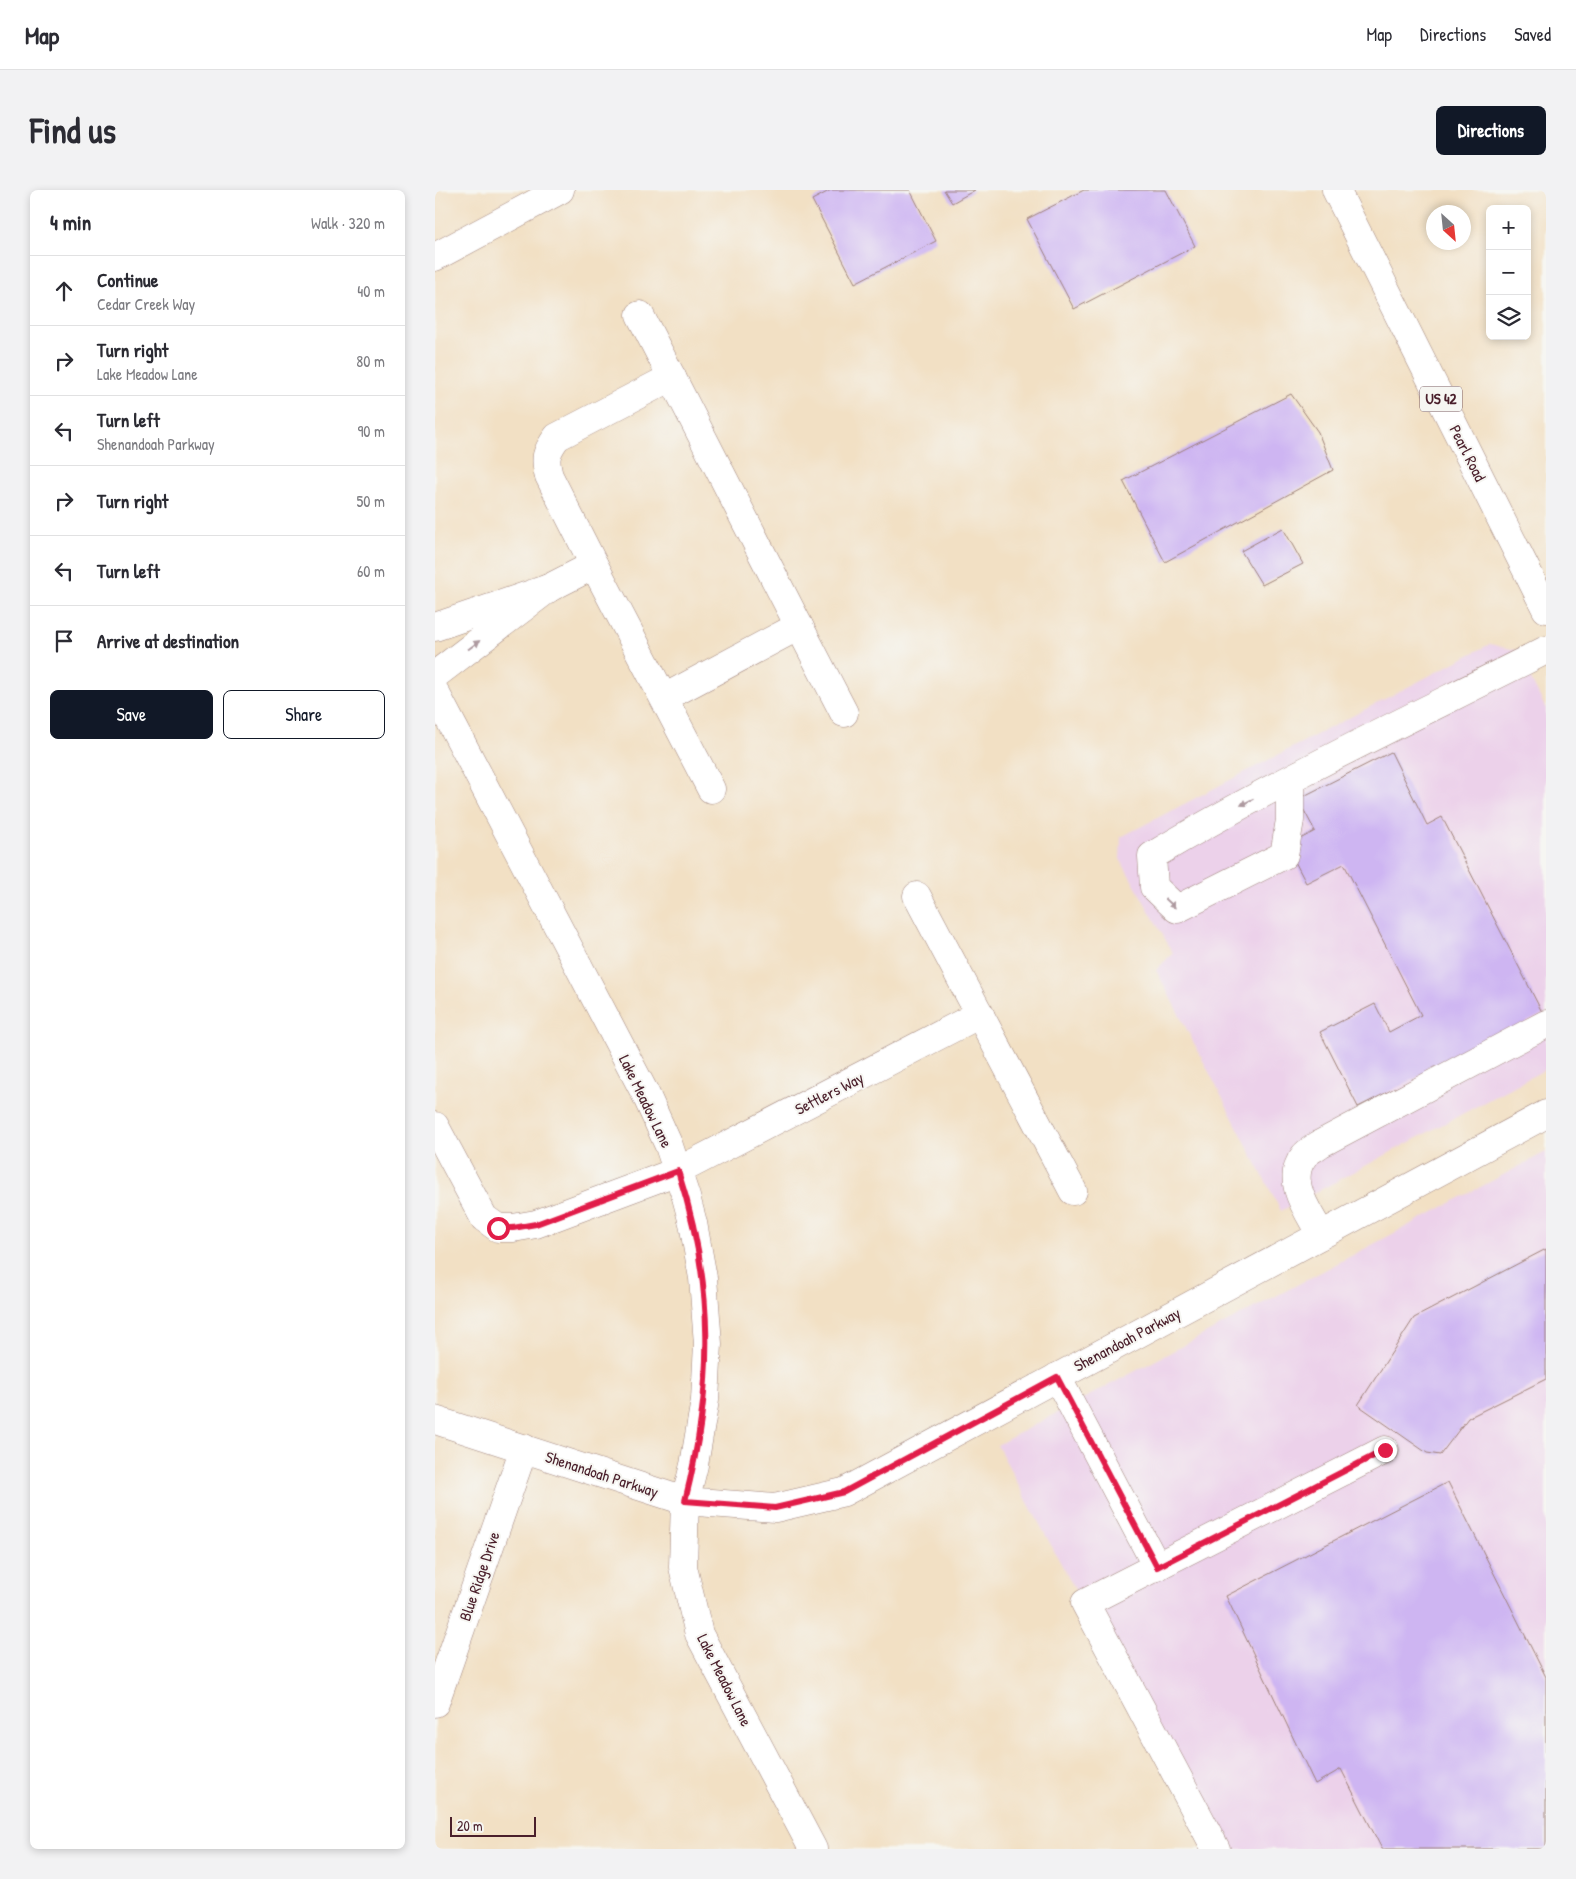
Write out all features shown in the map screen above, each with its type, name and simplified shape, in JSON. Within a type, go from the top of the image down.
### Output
[{"type":"street","points":[[435,258],[560,190]]},
{"type":"street","name":"Pearl Road","points":[[1336,190],[1546,609]]},
{"type":"street","points":[[640,315],[844,714]]},
{"type":"street","points":[[672,377],[557,437],[548,448],[545,461],[549,476],[594,565],[711,789]]},
{"type":"street","points":[[435,627],[549,588],[594,565]]},
{"type":"street","points":[[435,690],[549,588]]},
{"type":"street","points":[[664,698],[799,626]]},
{"type":"street","points":[[1290,780],[1290,820],[1284,855],[1177,909],[1154,887],[1152,856],[1216,817],[1546,650]]},
{"type":"street","name":"Lake Meadow Lane","points":[[435,690],[645,1095],[669,1146],[678,1171],[693,1223],[703,1278],[708,1344],[705,1400],[694,1465],[685,1501],[683,1567],[699,1634],[813,1849]]},
{"type":"street","points":[[917,896],[1073,1191]]},
{"type":"street","name":"Settlers Way","points":[[435,1126],[484,1218],[498,1228],[513,1228],[536,1224],[678,1171],[980,1014]]},
{"type":"street","points":[[1321,1235],[1297,1189],[1297,1168],[1305,1155],[1320,1144],[1546,1024]]},
{"type":"street","name":"Shenandoah Parkway","points":[[435,1420],[685,1501],[775,1508],[844,1492],[1546,1114]]},
{"type":"street","points":[[1057,1377],[1157,1567]]},
{"type":"street","name":"Blue Ridge Drive","points":[[435,1704],[524,1448]]},
{"type":"street","points":[[1216,1849],[1085,1604],[1385,1450]]},
{"type":"shaded area","points":[[1490,644],[1516,650],[1546,709],[1546,1069],[1281,1211],[1156,970],[1173,953],[1120,859],[1121,837]]},
{"type":"shaded area","points":[[1546,1152],[1546,1849],[1215,1849],[997,1445]]},
{"type":"building","points":[[831,190],[910,190],[936,241],[855,283],[812,200]]},
{"type":"building","points":[[944,190],[975,190],[952,203]]},
{"type":"building","points":[[1084,190],[1166,190],[1195,246],[1074,309],[1027,219]]},
{"type":"building","points":[[1291,394],[1318,432],[1333,470],[1165,562],[1123,481]]},
{"type":"building","points":[[1283,528],[1303,564],[1262,585],[1241,551]]},
{"type":"building","points":[[1391,752],[1427,825],[1442,817],[1543,1014],[1358,1107],[1320,1032],[1375,1004],[1389,1032],[1421,1015],[1344,864],[1306,883],[1287,846],[1315,831],[1298,799]]},
{"type":"building","points":[[1546,1249],[1546,1379],[1468,1418],[1440,1455],[1427,1453],[1358,1405],[1414,1318]]},
{"type":"building","points":[[1448,1482],[1546,1677],[1546,1849],[1382,1849],[1341,1769],[1315,1784],[1226,1596]]},
{"type":"route","points":[[498,1228],[513,1228],[536,1224],[678,1171],[693,1223],[703,1278],[708,1344],[705,1400],[694,1465],[685,1501],[775,1508],[844,1492],[1057,1377],[1157,1567],[1385,1450]]}]
